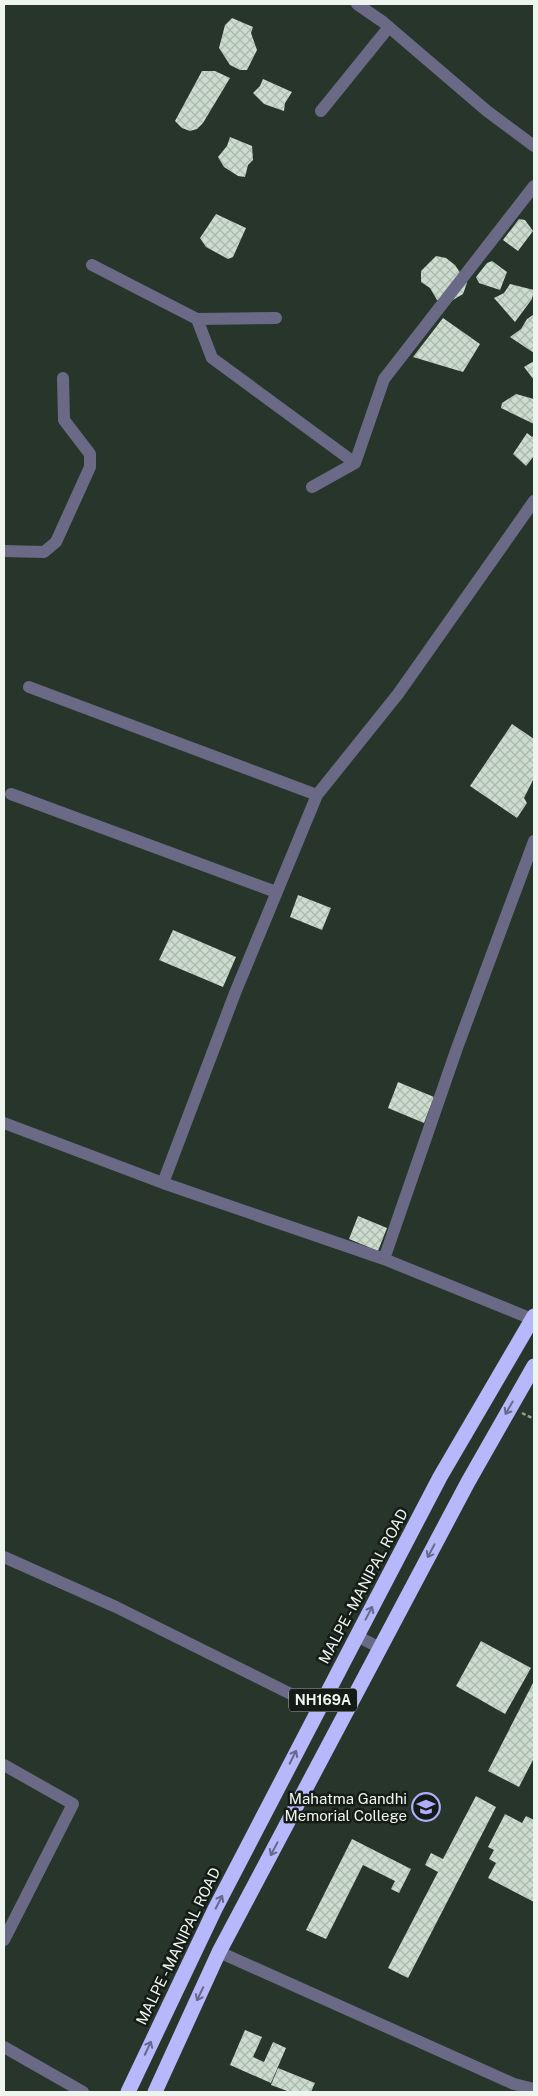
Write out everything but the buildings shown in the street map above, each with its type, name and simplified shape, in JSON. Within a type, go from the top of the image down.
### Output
[{"type":"highway","name":"MALPE - MANIPAL ROAD","points":[[128,2092],[215,1908],[319,1708],[440,1477],[533,1318]]},
{"type":"highway","name":"NH169A","points":[[155,2092],[219,1952],[468,1482],[534,1366]]},
{"type":"street","points":[[357,4],[389,27],[487,111],[534,146]]},
{"type":"street","points":[[321,111],[389,27]]},
{"type":"street","points":[[312,487],[355,463],[384,379],[534,186]]},
{"type":"street","points":[[92,265],[197,318],[276,318]]},
{"type":"street","points":[[197,318],[212,358],[355,463]]},
{"type":"street","points":[[4,551],[44,552],[50,548],[56,542],[90,467],[90,454],[64,420],[63,378]]},
{"type":"street","points":[[163,1183],[235,993],[317,796],[398,694],[534,501]]},
{"type":"street","points":[[28,687],[317,796]]},
{"type":"street","points":[[11,794],[276,892]]},
{"type":"street","points":[[384,1259],[457,1048],[534,841]]},
{"type":"street","points":[[4,1122],[163,1183],[384,1259],[533,1318]]},
{"type":"street","points":[[4,1557],[116,1607],[319,1708]]},
{"type":"street","points":[[357,1636],[380,1648]]},
{"type":"street","points":[[4,1765],[73,1804],[4,1940]]},
{"type":"street","points":[[219,1952],[512,2088],[534,2089]]},
{"type":"street","points":[[4,2047],[83,2092]]},
{"type":"place","name":"Mahatma Gandhi Memorial College","points":[[426,1807]]}]
